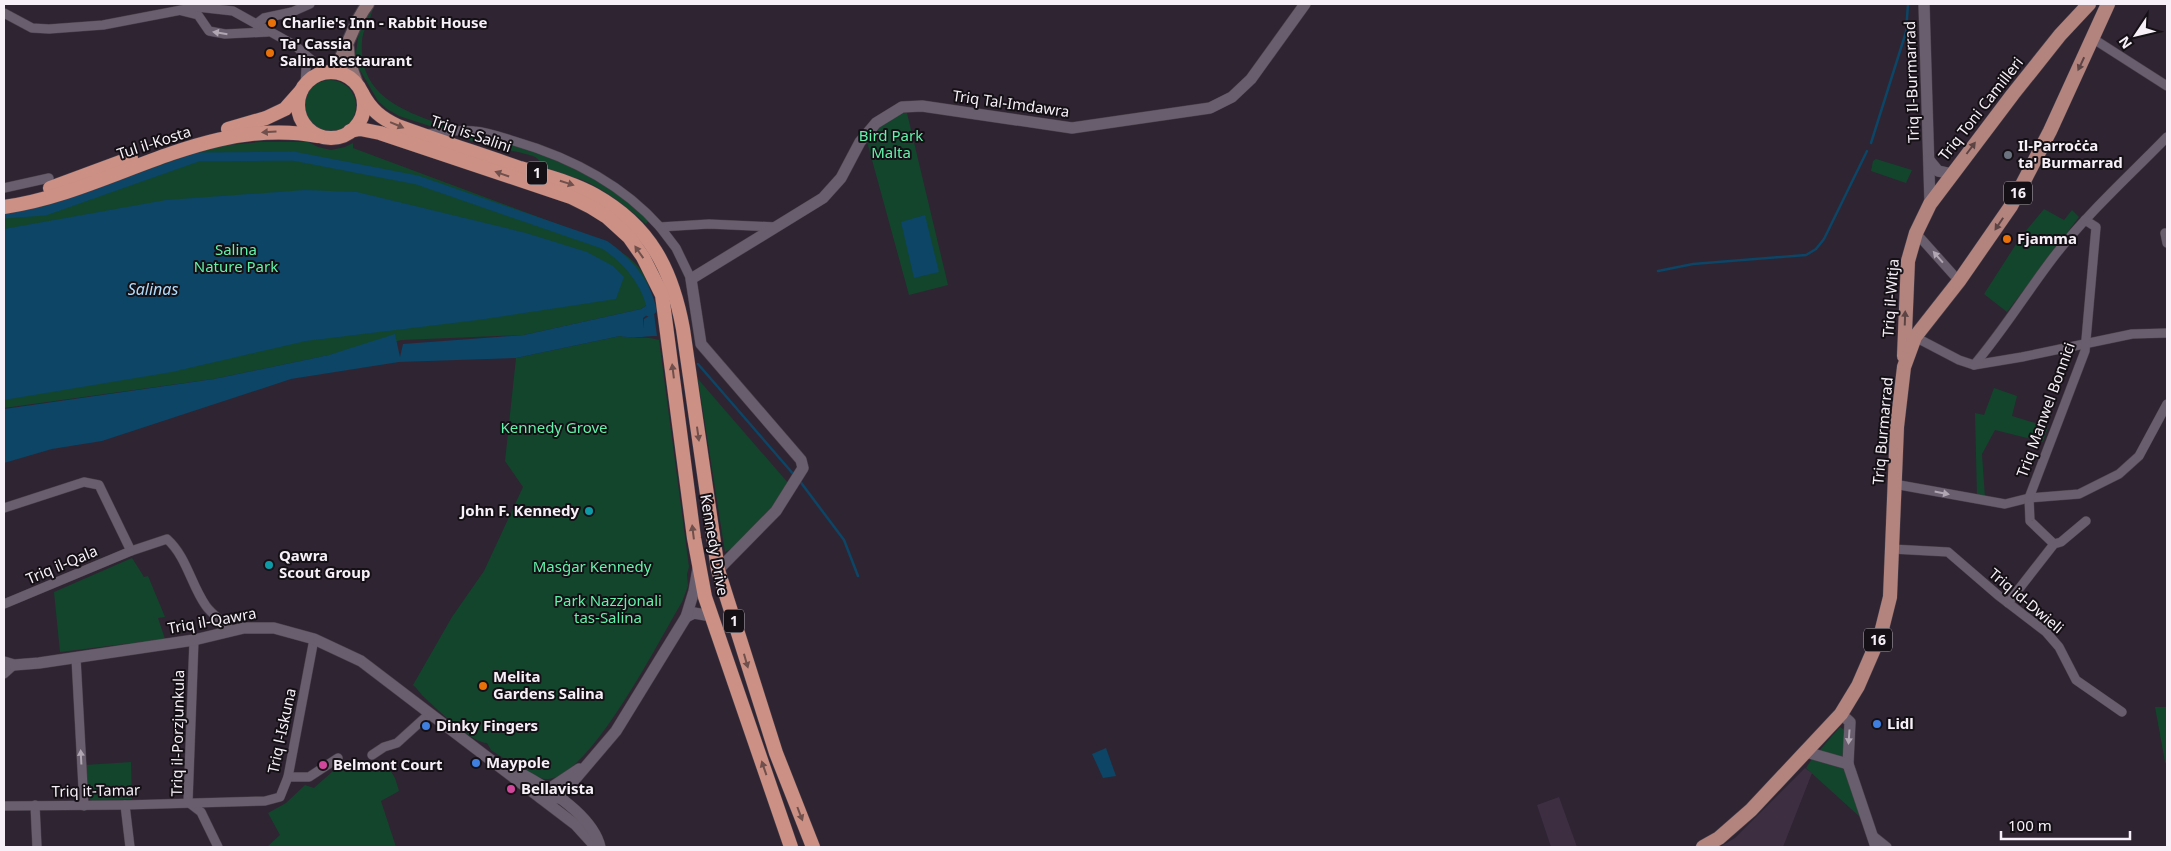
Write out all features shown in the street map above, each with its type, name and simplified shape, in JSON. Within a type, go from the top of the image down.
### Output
[{"type":"highway","points":[[318,136],[305,126],[298,114],[298,98],[303,88],[316,76],[329,72]]},
{"type":"highway","name":"1","points":[[329,72],[346,77],[360,90]]},
{"type":"highway","name":"Tul il-Kosta","points":[[4,200],[41,192],[90,171],[161,147],[266,118],[285,109],[303,88]]},
{"type":"highway","points":[[350,131],[360,124],[364,114],[365,104],[360,90]]},
{"type":"highway","name":"Triq is-Salini","points":[[360,90],[370,106],[387,121],[595,195],[629,218],[650,242],[664,263],[677,297]]},
{"type":"highway","name":"Triq is-Salini","points":[[350,131],[360,130],[380,133],[571,198],[591,207],[608,217],[629,237],[643,257],[662,295]]},
{"type":"highway","name":"Tul il-Kosta","points":[[4,207],[36,202],[148,160],[240,134],[292,131],[318,136]]},
{"type":"highway","name":"1","points":[[318,136],[327,138],[339,137],[350,131]]},
{"type":"highway","name":"Kennedy Drive","points":[[662,295],[698,567],[711,616],[791,847]]},
{"type":"highway","name":"Kennedy Drive","points":[[677,297],[718,570],[776,753],[813,847]]},
{"type":"main road","points":[[329,72],[342,60],[356,23],[368,4]]},
{"type":"main road","name":"Triq Burmarrad","points":[[1703,847],[1734,826],[1806,752],[1841,714],[1858,686],[1881,632],[1890,597],[1897,427],[1904,367],[1915,336],[1959,281],[2010,206],[2050,131],[2108,4]]},
{"type":"main road","points":[[2085,8],[2093,34]]},
{"type":"main road","name":"Triq Toni Camilleri","points":[[1916,233],[1930,204],[1952,174],[2060,35],[2085,8]]},
{"type":"main road","points":[[348,43],[349,61],[360,90]]},
{"type":"main road","name":"Triq il-Witja","points":[[1904,367],[1908,261],[1916,233]]},
{"type":"street","points":[[248,18],[286,11],[303,4]]},
{"type":"street","points":[[256,24],[264,18],[292,12],[310,4]]},
{"type":"street","name":"Triq Tal-Imdawra","points":[[691,279],[823,198],[842,178],[869,130],[885,116],[902,107],[922,106],[1072,128],[1210,108],[1232,96],[1258,72],[1305,4]]},
{"type":"street","name":"Triq Il-Burmarrad","points":[[1924,4],[1930,204]]},
{"type":"street","points":[[4,13],[32,28],[49,29],[103,25],[181,11],[197,6],[233,11],[296,46],[329,72]]},
{"type":"street","points":[[181,11],[198,15],[209,30],[225,34],[268,32]]},
{"type":"street","points":[[2093,34],[2167,85]]},
{"type":"street","points":[[302,52],[306,68],[303,88]]},
{"type":"street","points":[[423,135],[472,130],[542,149],[594,174],[637,202],[676,248],[691,279],[701,344],[795,452],[801,460],[803,468],[776,511],[718,570]]},
{"type":"street","points":[[1974,365],[2056,254],[2086,220],[2167,137]]},
{"type":"street","name":"Triq Il-Burmarrad","points":[[1929,160],[1938,171],[1952,174]]},
{"type":"street","points":[[4,188],[49,178]]},
{"type":"street","name":"Triq Manwel Bonnici","points":[[2054,544],[2030,521],[2029,498],[2085,351],[2096,227],[2086,220]]},
{"type":"street","points":[[660,227],[709,224],[776,227]]},
{"type":"street","points":[[1916,233],[1959,281]]},
{"type":"street","points":[[2165,233],[2167,243]]},
{"type":"street","points":[[1915,336],[1959,360],[1974,365],[1998,362],[2132,334],[2167,334]]},
{"type":"street","points":[[1988,348],[1994,352],[1998,362]]},
{"type":"street","points":[[1894,484],[2005,504],[2029,498],[2079,494],[2119,474],[2139,456],[2167,404]]},
{"type":"street","points":[[4,508],[84,482],[99,485],[131,551]]},
{"type":"street","points":[[2008,603],[2054,544],[2061,542],[2086,521]]},
{"type":"street","name":"Triq il-Qala","points":[[4,604],[131,551],[167,539],[177,548],[207,607],[225,622],[231,631]]},
{"type":"street","name":"Triq id-Dwieli","points":[[1892,549],[1948,552],[2008,603],[2036,623],[2055,642],[2076,680],[2122,712]]},
{"type":"street","points":[[550,796],[601,750],[686,617],[694,591],[698,567]]},
{"type":"street","points":[[686,617],[694,613],[711,616]]},
{"type":"street","name":"Triq il-Qawra","points":[[9,663],[76,658],[194,640],[244,628],[274,628],[314,639],[360,661],[481,752],[550,796]]},
{"type":"street","name":"Triq l-Iskuna","points":[[188,802],[265,801],[280,797],[288,777],[314,639]]},
{"type":"street","name":"Triq il-Porzjunkula","points":[[194,640],[188,802],[201,812],[218,847]]},
{"type":"street","points":[[76,658],[84,806]]},
{"type":"street","points":[[4,674],[9,663]]},
{"type":"street","points":[[372,755],[384,747],[397,743],[429,714]]},
{"type":"street","points":[[1841,714],[1850,722],[1848,764],[1876,847]]},
{"type":"street","points":[[1806,752],[1848,764]]},
{"type":"street","points":[[288,777],[309,777],[338,758]]},
{"type":"street","points":[[550,796],[596,847]]},
{"type":"street","points":[[550,796],[587,822],[599,840],[600,847]]},
{"type":"street","name":"Triq it-Tamar","points":[[4,806],[84,806],[188,802]]},
{"type":"street","points":[[35,805],[37,847]]},
{"type":"street","points":[[125,805],[130,847]]},
{"type":"street","points":[[1872,835],[1887,847]]},
{"type":"shaded area","points":[[1805,768],[1812,773],[1783,847],[1720,847],[1735,838]]},
{"type":"shaded area","points":[[1559,797],[1577,847],[1551,847],[1537,805]]},
{"type":"green space","points":[[373,8],[363,33],[362,41],[363,61],[368,77],[377,90],[403,109],[451,128],[439,129],[399,116],[378,101],[357,65],[356,52],[359,32]]},
{"type":"green space","points":[[330,80],[344,84],[352,92],[356,106],[352,120],[344,128],[330,132],[316,128],[308,120],[304,106],[308,92],[316,84]]},
{"type":"green space","name":"Bird Park Malta","points":[[896,113],[907,113],[948,285],[909,295],[866,138]]},
{"type":"green space","points":[[457,135],[508,142],[560,160],[609,187],[650,218],[646,224],[607,193],[580,179],[554,172],[533,156],[469,140]]},
{"type":"green space","name":"Salinas","points":[[260,142],[308,142],[331,150],[353,143],[353,148],[603,241],[630,258],[642,272],[647,280],[652,302],[641,309],[524,335],[402,340],[214,379],[4,408],[4,208],[198,151],[218,146]]},
{"type":"green space","points":[[1876,159],[1912,170],[1906,183],[1871,171],[1873,161]]},
{"type":"green space","points":[[2044,209],[2064,220],[2072,210],[2079,217],[2007,312],[1984,294],[2020,238]]},
{"type":"green space","name":"Masġar Kennedy","points":[[620,336],[659,340],[689,567],[687,574],[688,586],[682,602],[641,674],[603,732],[584,755],[565,772],[548,779],[542,778],[519,768],[491,750],[487,743],[481,742],[464,732],[438,711],[413,685],[452,617],[484,571],[523,487],[505,461],[516,358]]},
{"type":"green space","points":[[698,379],[789,484],[762,523],[745,539],[725,552]]},
{"type":"green space","points":[[1994,388],[2017,396],[2012,416],[2048,427],[2043,442],[1995,430],[1982,454],[1985,498],[1977,497],[1975,413],[1984,415]]},
{"type":"green space","points":[[132,558],[144,577],[148,576],[165,617],[158,618],[165,639],[60,652],[54,592]]},
{"type":"green space","points":[[2155,707],[2167,707],[2167,765],[2165,762]]},
{"type":"green space","points":[[1840,727],[1846,731],[1842,759],[1819,751]]},
{"type":"green space","points":[[1812,759],[1844,769],[1851,781],[1860,817],[1806,768]]},
{"type":"green space","points":[[131,762],[132,799],[92,802],[87,796],[85,765]]},
{"type":"green space","points":[[385,762],[395,778],[399,791],[381,801],[396,847],[267,847],[280,835],[268,813],[286,803],[305,785],[314,788],[342,763]]},
{"type":"water","name":"Salinas","points":[[305,190],[357,192],[526,233],[587,252],[613,266],[624,277],[616,299],[478,320],[306,341],[172,372],[4,400],[4,229],[166,200]]},
{"type":"water","points":[[925,215],[939,272],[914,278],[901,222]]},
{"type":"water","points":[[652,302],[653,311],[643,318],[644,329],[644,319],[654,313],[657,336],[620,336],[516,358],[399,362],[291,379],[102,441],[52,449],[4,463],[4,409],[214,379],[329,355],[395,334],[400,357],[403,344],[524,335],[641,309]]},
{"type":"water","points":[[1106,748],[1116,776],[1103,778],[1092,754]]},
{"type":"waterway","points":[[1871,143],[1906,32],[1908,4]]},
{"type":"waterway","points":[[1658,271],[1693,264],[1806,255],[1816,249],[1824,239],[1867,151]]},
{"type":"waterway","points":[[4,214],[45,211],[198,157],[293,156],[417,180],[605,245],[621,258],[641,281],[652,310],[649,312]]},
{"type":"waterway","points":[[698,364],[795,476]]},
{"type":"waterway","points":[[799,480],[844,540],[858,576]]},
{"type":"place","name":"Charlie's Inn - Rabbit House","points":[[272,23]]},
{"type":"place","name":"Ta' Cassia Salina Restaurant","points":[[270,53]]},
{"type":"place","name":"Il-Parroċċa ta' Burmarrad","points":[[2008,155]]},
{"type":"place","name":"Fjamma","points":[[2007,239]]},
{"type":"place","name":"John F. Kennedy","points":[[589,511]]},
{"type":"place","name":"Qawra Scout Group","points":[[269,565]]},
{"type":"place","name":"Melita Gardens Salina","points":[[483,686]]},
{"type":"place","name":"Lidl","points":[[1877,724]]},
{"type":"place","name":"Dinky Fingers","points":[[426,726]]},
{"type":"place","name":"Maypole","points":[[476,763]]},
{"type":"place","name":"Belmont Court","points":[[323,765]]},
{"type":"place","name":"Bellavista","points":[[511,789]]},
{"type":"park label","name":"Salina Nature Park","points":[[236,258]]},
{"type":"park label","name":"Kennedy Grove","points":[[554,428]]},
{"type":"park label","name":"Park Nazzjonali tas-Salina","points":[[608,610]]}]
